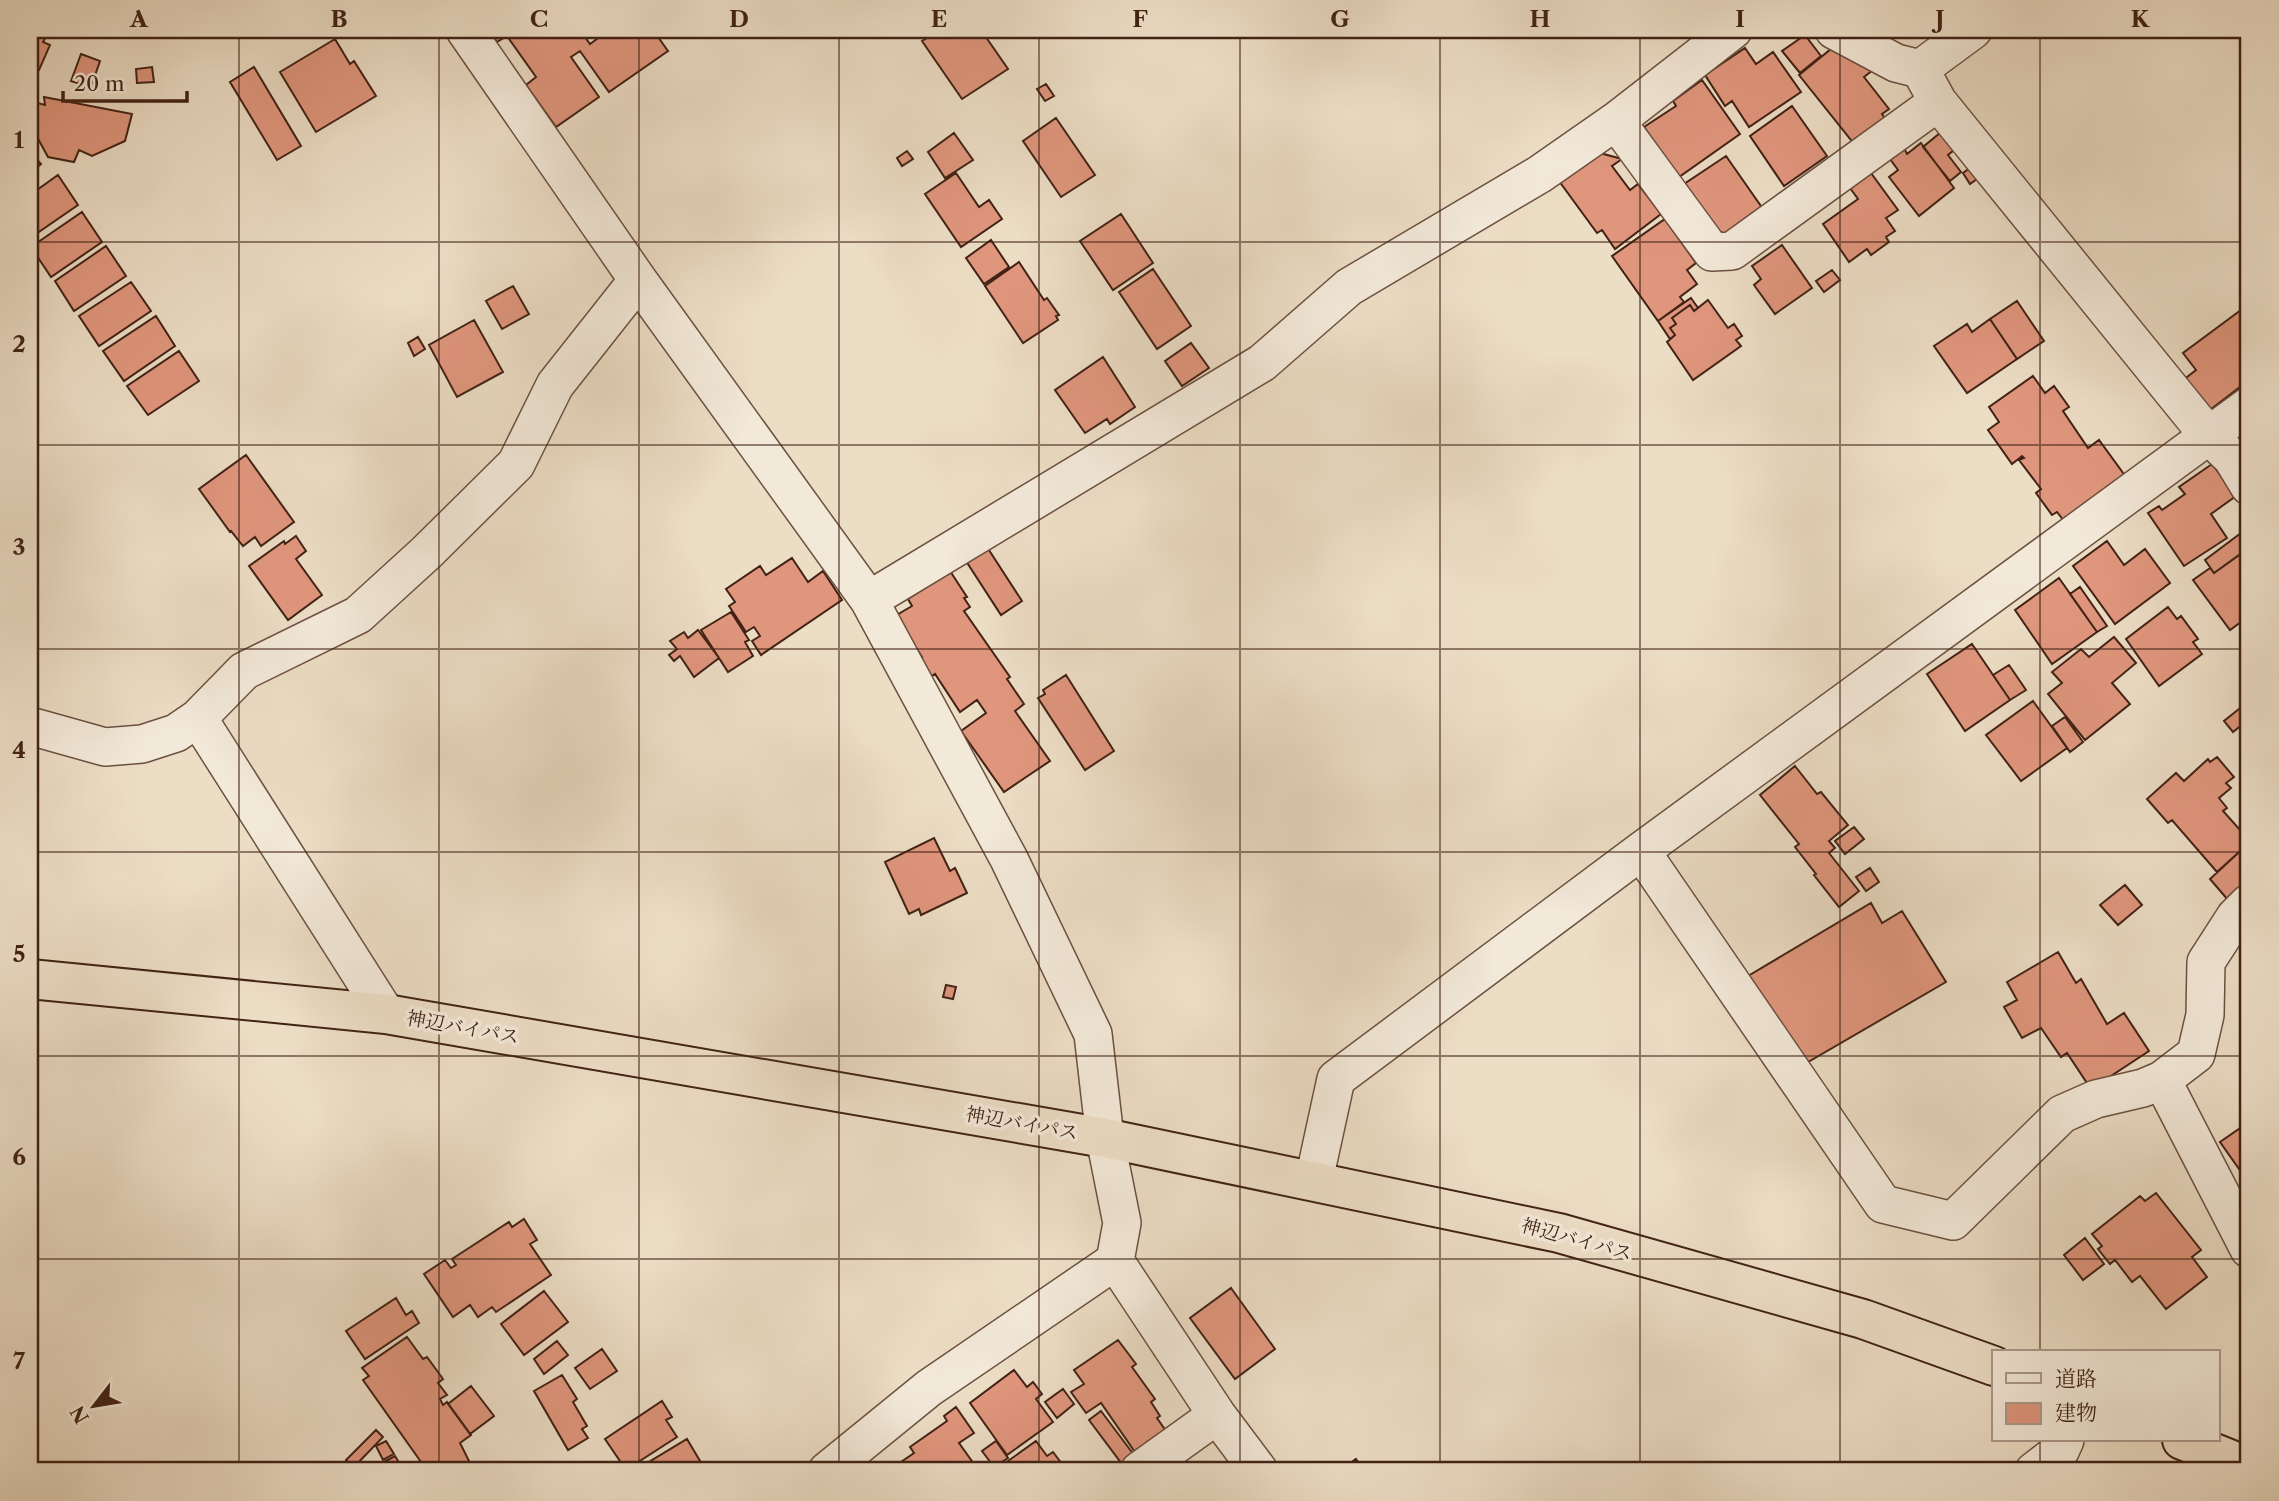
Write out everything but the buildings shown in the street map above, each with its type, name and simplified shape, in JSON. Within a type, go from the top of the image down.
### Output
[{"type":"highway","name":"神辺バイパス","points":[[30,979],[386,1014],[1105,1138],[1559,1233],[1863,1319],[1992,1365]]},
{"type":"highway","points":[[2187,1442],[2249,1467]]},
{"type":"street","points":[[466,30],[638,279],[869,600],[1009,859],[1093,1034],[1105,1138],[1122,1223],[1115,1261],[1217,1415],[1259,1471]]},
{"type":"street","points":[[869,600],[1262,363],[1349,287],[1540,174],[1616,121],[1733,30]]},
{"type":"street","points":[[1834,30],[1896,63],[1920,69],[1938,102],[2208,435],[2232,458],[2249,486]]},
{"type":"street","points":[[1920,69],[1973,30]]},
{"type":"street","points":[[1616,121],[1712,252],[1722,252],[1732,251],[1938,102]]},
{"type":"street","points":[[30,726],[104,747],[142,744],[176,733],[198,718],[244,671],[358,615],[426,553],[516,464],[555,385],[638,279]]},
{"type":"street","points":[[1314,1180],[1336,1079],[1641,851],[2249,405]]},
{"type":"street","points":[[198,718],[386,1014]]},
{"type":"street","points":[[1641,851],[1883,1204],[1953,1221],[2062,1114],[2096,1099],[2143,1088],[2162,1080],[2196,1054],[2205,1015],[2206,962],[2235,916],[2249,902]]},
{"type":"street","points":[[2162,1080],[2249,1249]]},
{"type":"street","points":[[827,1471],[929,1388],[1115,1261]]},
{"type":"street","points":[[1139,1471],[1217,1415]]},
{"type":"street","points":[[2034,1471],[2060,1451],[2065,1442]]}]
